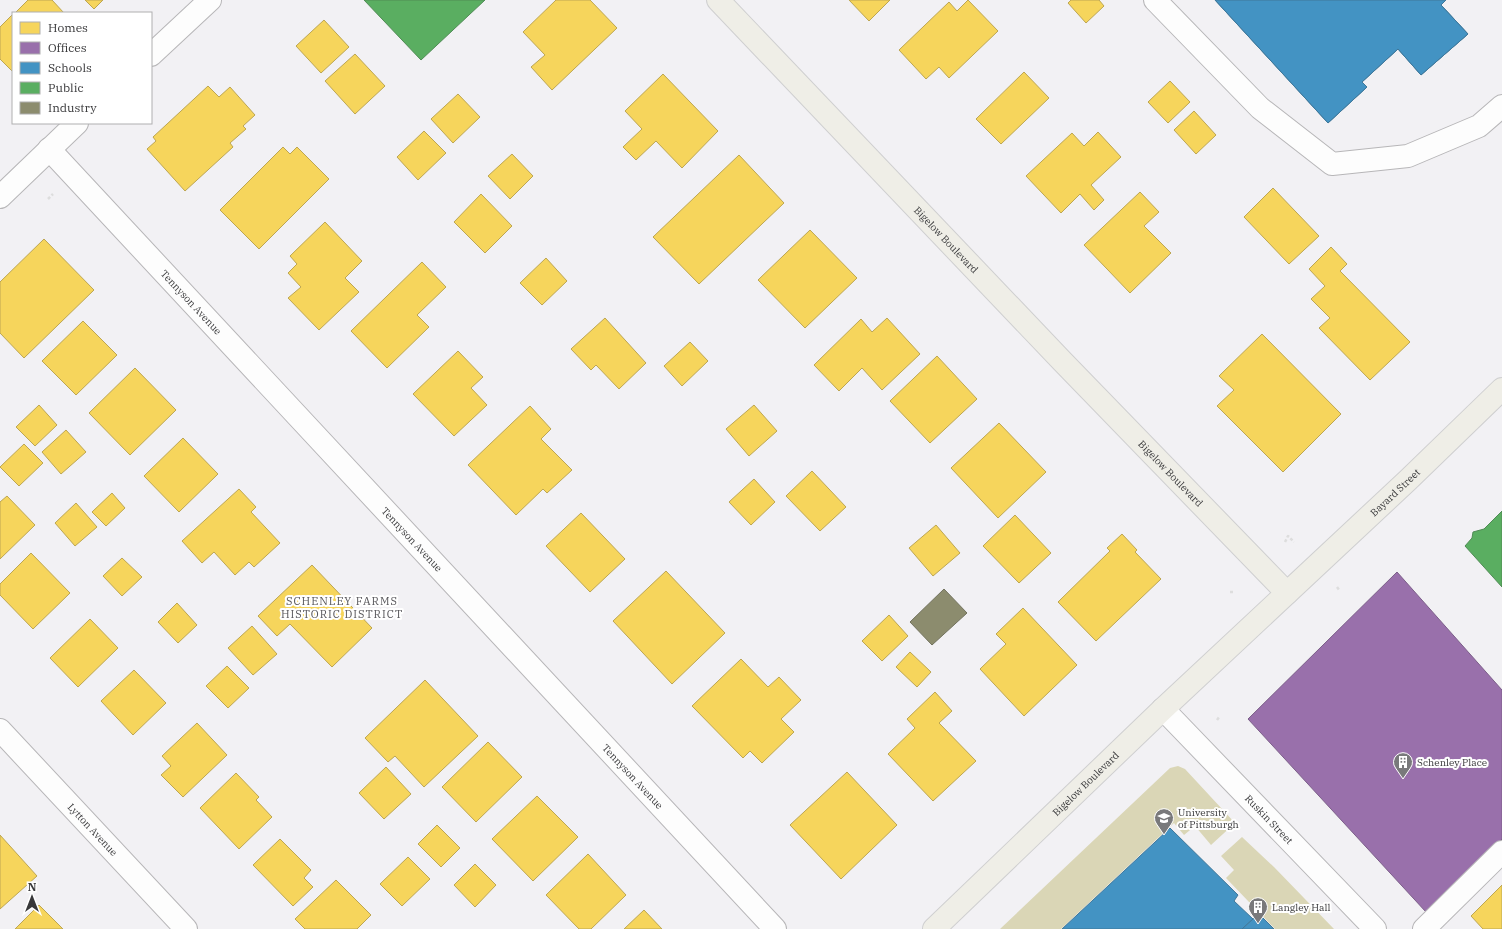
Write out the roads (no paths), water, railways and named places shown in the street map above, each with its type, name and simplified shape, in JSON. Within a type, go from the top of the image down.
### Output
[{"type":"main road","name":"Bigelow Boulevard","points":[[718,0],[1287,593],[1163,709],[934,929]]},
{"type":"main road","name":"Bayard Street","points":[[1287,593],[1502,389]]},
{"type":"street","points":[[152,54],[210,0]]},
{"type":"street","points":[[1154,0],[1260,108],[1332,164],[1408,156],[1479,126],[1502,106]]},
{"type":"street","points":[[0,197],[76,124]]},
{"type":"street","name":"Tennyson Avenue","points":[[49,149],[775,929]]},
{"type":"street","name":"Ruskin Street","points":[[1163,709],[1375,929]]},
{"type":"street","name":"Lytton Avenue","points":[[0,730],[186,929]]},
{"type":"street","points":[[1424,929],[1502,852]]},
{"type":"place","name":"Schenley Place","points":[[1403,779]]},
{"type":"place","name":"University of Pittsburgh","points":[[1164,835]]},
{"type":"place","name":"Langley Hall","points":[[1258,924]]},
{"type":"district","name":"SCHENLEY FARMS HISTORIC DISTRICT","points":[[342,607]]}]
